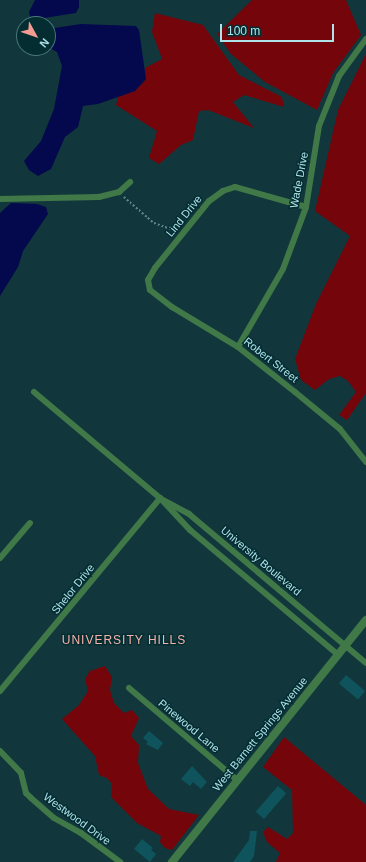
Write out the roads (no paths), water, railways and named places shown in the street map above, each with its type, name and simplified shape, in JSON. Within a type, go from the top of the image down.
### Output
[{"type":"street","name":"Wade Drive","points":[[238,347],[283,268],[306,206],[319,126],[339,76],[366,39]]},
{"type":"street","points":[[0,199],[99,197],[118,192],[130,182]]},
{"type":"street","name":"Lind Drive","points":[[150,290],[148,280],[155,268],[209,200],[223,191],[236,187],[306,206]]},
{"type":"street","name":"Robert Street","points":[[150,290],[172,307],[238,347],[340,429],[366,462]]},
{"type":"street","name":"University Boulevard","points":[[34,392],[160,498],[181,522],[337,654]]},
{"type":"street","name":"University Boulevard","points":[[160,498],[189,514],[366,663]]},
{"type":"street","name":"Shelor Drive","points":[[0,691],[160,498]]},
{"type":"street","points":[[0,558],[30,523]]},
{"type":"street","name":"West Barnett Springs Avenue","points":[[172,862],[337,654],[366,620]]},
{"type":"street","name":"Pinewood Lane","points":[[129,688],[237,780]]},
{"type":"street","name":"Westwood Drive","points":[[0,751],[21,773],[26,793],[31,798],[54,818],[81,833],[120,862]]},
{"type":"district","name":"UNIVERSITY HILLS","points":[[124,641]]}]
